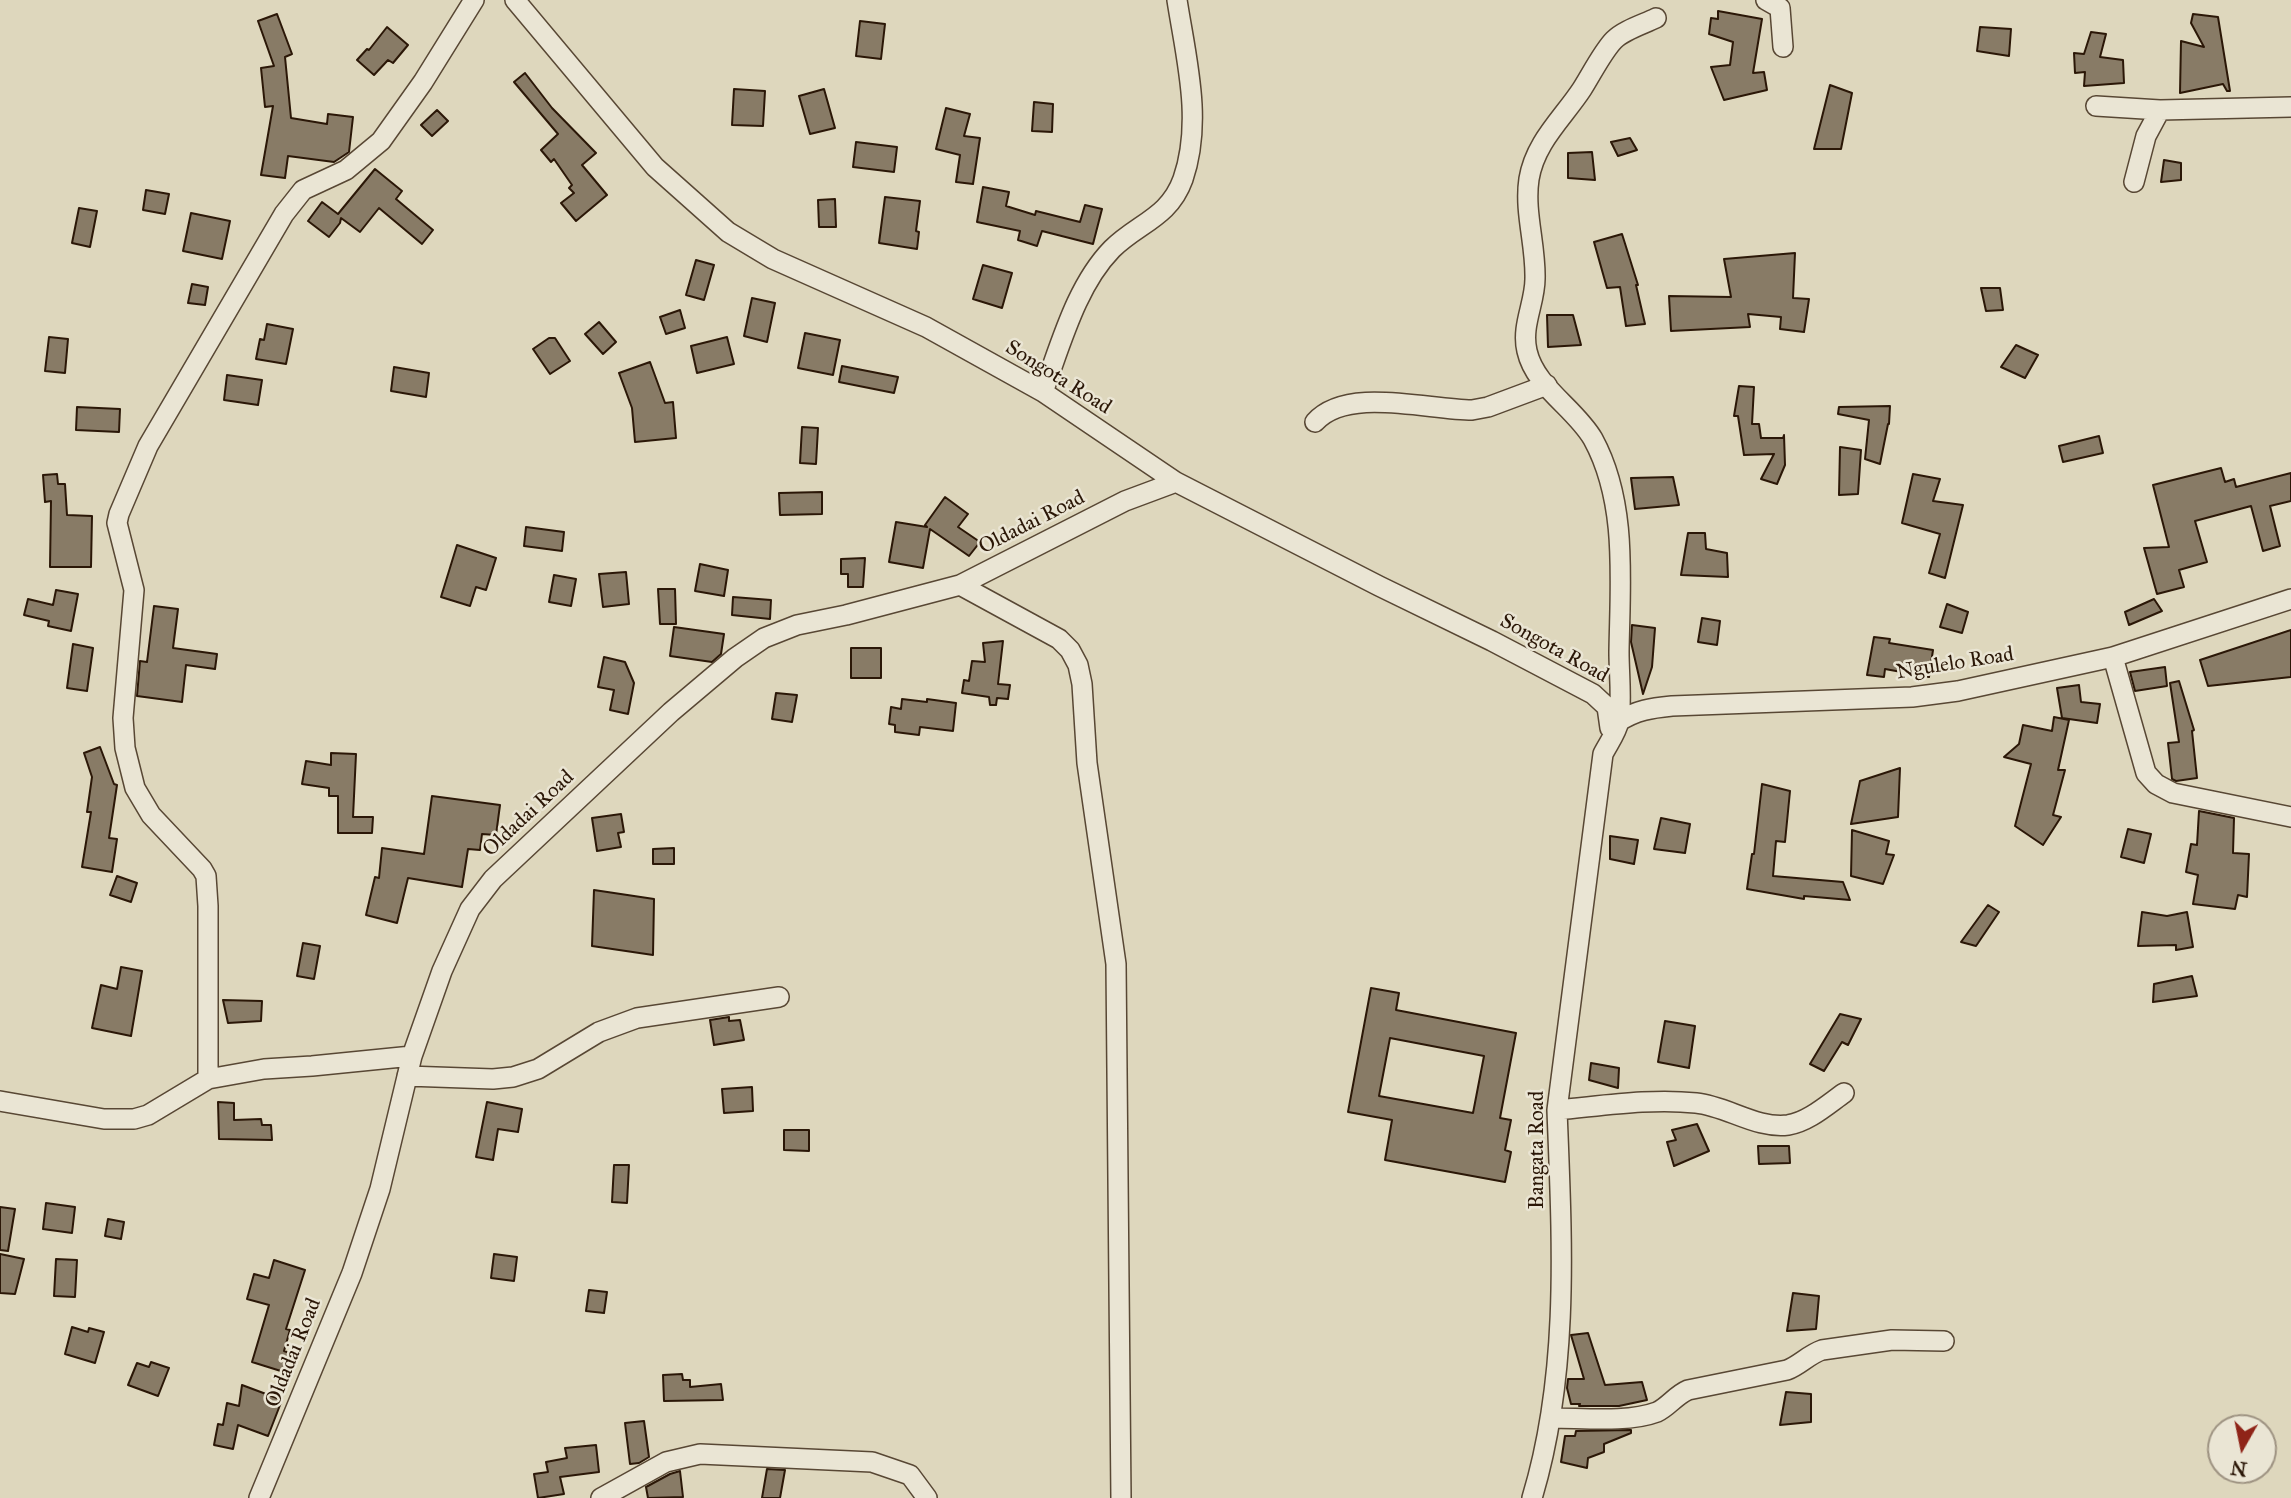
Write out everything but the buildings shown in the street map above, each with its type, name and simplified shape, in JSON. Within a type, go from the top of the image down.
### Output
[{"type":"street","points":[[208,1079],[206,876],[142,804],[125,748],[124,693],[134,590],[131,571],[119,537],[119,514],[148,446],[284,214],[303,190],[346,170],[381,141],[423,82],[474,0]]},
{"type":"street","name":"Songota Road","points":[[515,0],[655,167],[727,232],[773,259],[926,327],[1043,392],[1176,482],[1593,694],[1607,707],[1614,731]]},
{"type":"street","points":[[1043,392],[1074,309],[1097,269],[1113,248],[1162,213],[1182,182],[1189,161],[1193,134],[1192,99],[1177,0]]},
{"type":"street","points":[[1766,0],[1780,8],[1783,47]]},
{"type":"street","points":[[1614,731],[1620,539],[1616,507],[1605,467],[1593,439],[1577,416],[1546,385],[1527,353],[1526,322],[1535,290],[1528,195],[1535,158],[1547,134],[1569,110],[1614,40],[1656,18]]},
{"type":"street","points":[[2095,106],[2160,110],[2291,107]]},
{"type":"street","points":[[2134,182],[2146,136],[2160,110]]},
{"type":"street","points":[[1315,422],[1329,410],[1366,402],[1472,410],[1488,407],[1546,385]]},
{"type":"street","name":"Oldadai Road","points":[[259,1498],[352,1272],[380,1189],[412,1056],[442,971],[470,909],[493,879],[671,712],[735,658],[764,638],[797,625],[960,585],[1125,501],[1176,482]]},
{"type":"street","points":[[960,585],[1059,639],[1070,650],[1082,684],[1087,763],[1116,964],[1121,1498]]},
{"type":"street","name":"Ngulelo Road","points":[[1614,731],[1631,713],[1645,709],[1900,697],[1958,691],[2113,657],[2291,599]]},
{"type":"street","points":[[2113,657],[2146,773],[2156,784],[2187,797],[2291,817]]},
{"type":"street","name":"Bangata Road","points":[[1532,1498],[1552,1418],[1562,1311],[1557,1110],[1603,754],[1614,731]]},
{"type":"street","points":[[407,1076],[493,1079],[513,1077],[538,1069],[599,1032],[637,1018],[779,997]]},
{"type":"street","points":[[0,1101],[104,1119],[134,1119],[148,1115],[208,1079],[264,1069],[412,1056]]},
{"type":"street","points":[[1557,1110],[1682,1102],[1714,1106],[1766,1124],[1785,1125],[1799,1123],[1844,1094]]},
{"type":"street","points":[[1552,1418],[1641,1416],[1659,1411],[1688,1390],[1787,1370],[1822,1350],[1892,1340],[1944,1341]]},
{"type":"street","points":[[601,1498],[666,1462],[700,1454],[872,1462],[909,1475],[927,1498]]}]
